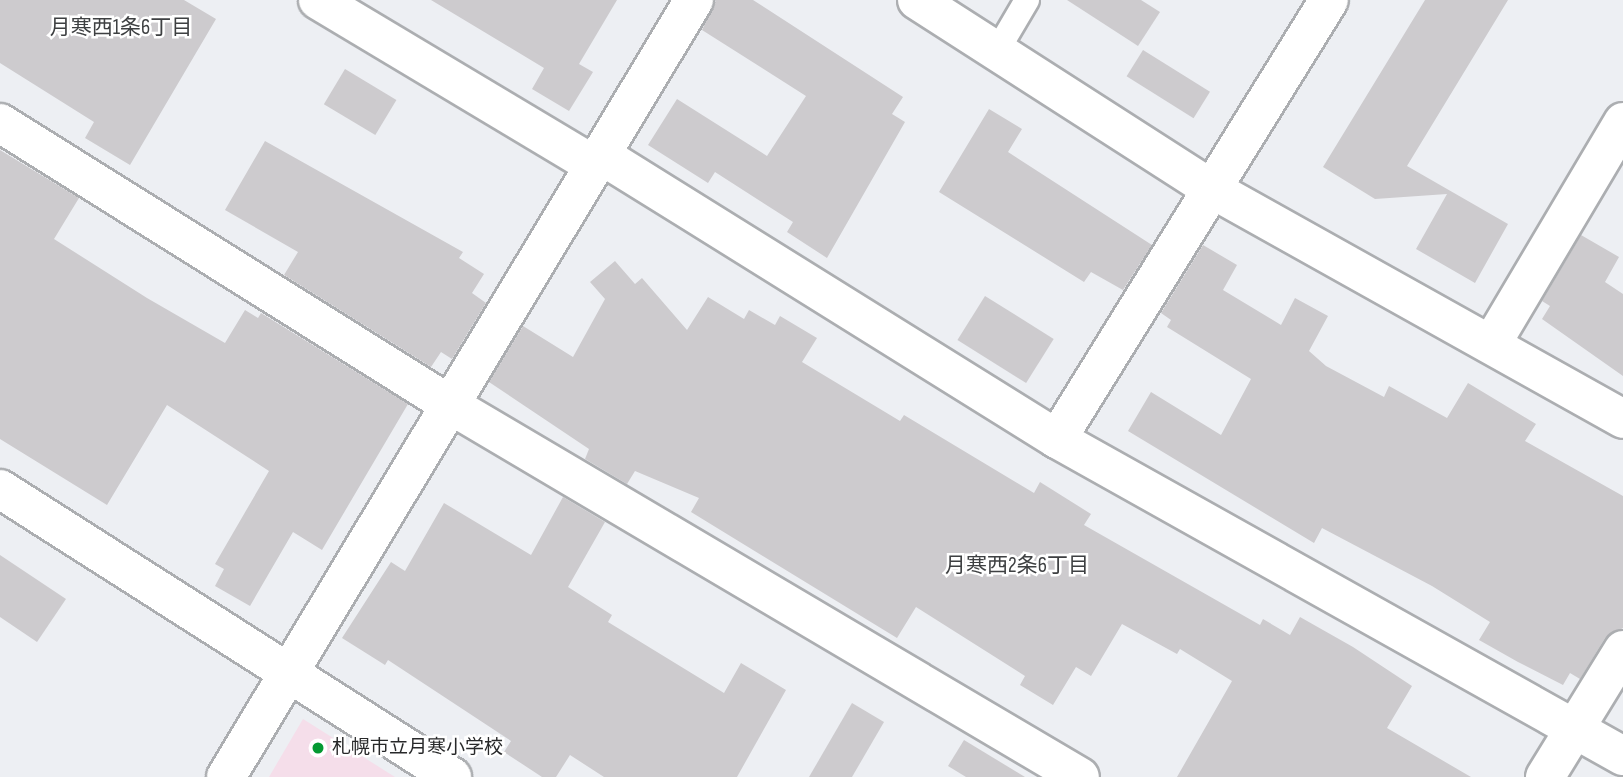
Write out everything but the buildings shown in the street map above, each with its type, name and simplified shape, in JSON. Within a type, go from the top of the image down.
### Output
[{"type":"street","points":[[318,0],[597,160],[1057,439],[1623,756]]},
{"type":"street","points":[[226,777],[447,403],[694,0]]},
{"type":"street","points":[[917,0],[1210,188],[1493,343],[1623,419]]},
{"type":"street","points":[[1057,439],[1210,188],[1329,0]]},
{"type":"street","points":[[1493,343],[1623,121]]},
{"type":"street","points":[[0,123],[447,403],[1080,777]]},
{"type":"street","points":[[0,489],[453,777]]},
{"type":"street","points":[[1545,777],[1623,650]]},
{"type":"lane","points":[[997,51],[1027,0]]},
{"type":"shaded area","name":"札幌市立月寒小学校","points":[[303,719],[395,777],[269,777]]},
{"type":"place","name":"札幌市立月寒小学校","points":[[318,748]]},
{"type":"district","name":"月寒西1条6丁目","points":[[121,28]]},
{"type":"district","name":"月寒西2条6丁目","points":[[1017,566]]}]
